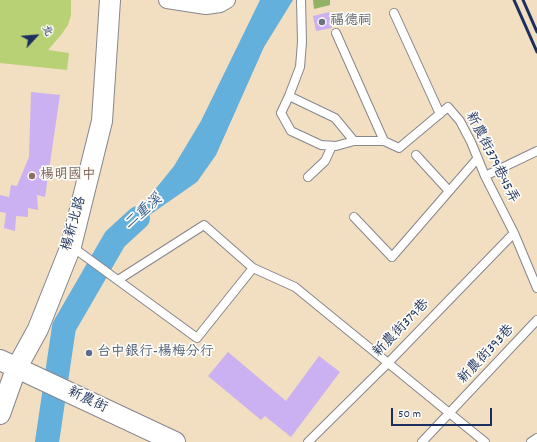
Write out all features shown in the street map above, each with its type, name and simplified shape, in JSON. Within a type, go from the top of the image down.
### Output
[{"type":"street","name":"楊新北路","points":[[0,414],[11,366],[38,329],[70,246],[102,121],[110,0]]},
{"type":"street","points":[[167,0],[206,6],[220,4],[227,0]]},
{"type":"street","name":"新農街","points":[[11,366],[175,442]]},
{"type":"lane","points":[[301,0],[302,42],[300,67],[281,113],[291,131],[321,145],[336,146],[354,141],[384,141],[399,148],[440,114],[394,13]]},
{"type":"lane","points":[[336,33],[384,141]]},
{"type":"lane","points":[[289,96],[335,118],[354,141]]},
{"type":"lane","name":"新農街379巷45弄","points":[[440,114],[448,107],[460,121],[471,142],[485,176],[514,232],[537,288]]},
{"type":"lane","points":[[308,177],[325,161],[332,146]]},
{"type":"lane","points":[[485,176],[537,151]]},
{"type":"lane","points":[[416,155],[449,191]]},
{"type":"lane","points":[[354,217],[392,257],[477,159]]},
{"type":"lane","points":[[118,280],[204,225],[254,268],[296,287],[485,442]]},
{"type":"lane","name":"新農街379巷","points":[[308,442],[388,363],[514,232]]},
{"type":"lane","points":[[70,246],[197,338],[254,268]]},
{"type":"lane","name":"新農街393巷","points":[[422,442],[537,320]]},
{"type":"lane","points":[[531,442],[537,438]]},
{"type":"green space","points":[[0,0],[71,0],[71,15],[68,25],[48,50],[69,53],[67,70],[0,63]]},
{"type":"green space","points":[[313,0],[330,0],[330,5],[314,9]]},
{"type":"water","points":[[260,0],[293,0],[264,47],[216,155],[197,182],[115,239],[174,166],[201,121]]},
{"type":"building","name":"福德祠","points":[[329,12],[332,28],[316,31],[313,16]]},
{"type":"building","points":[[31,92],[60,95],[45,197],[37,195],[38,210],[28,208],[28,217],[16,216],[15,231],[4,228],[6,213],[0,212],[0,195],[9,197],[11,185],[17,186],[29,157]]},
{"type":"building","points":[[228,352],[286,401],[319,356],[340,372],[291,437],[265,416],[261,420],[208,376]]},
{"type":"waterway","name":"二重溪","points":[[47,442],[64,327],[115,239],[138,218]]},
{"type":"railway","points":[[514,0],[537,52]]},
{"type":"railway","points":[[523,0],[537,32]]},
{"type":"place","name":"福德祠","points":[[322,22]]},
{"type":"place","name":"楊明國中","points":[[32,176]]},
{"type":"place","name":"台中銀行-楊梅分行","points":[[89,353]]}]
